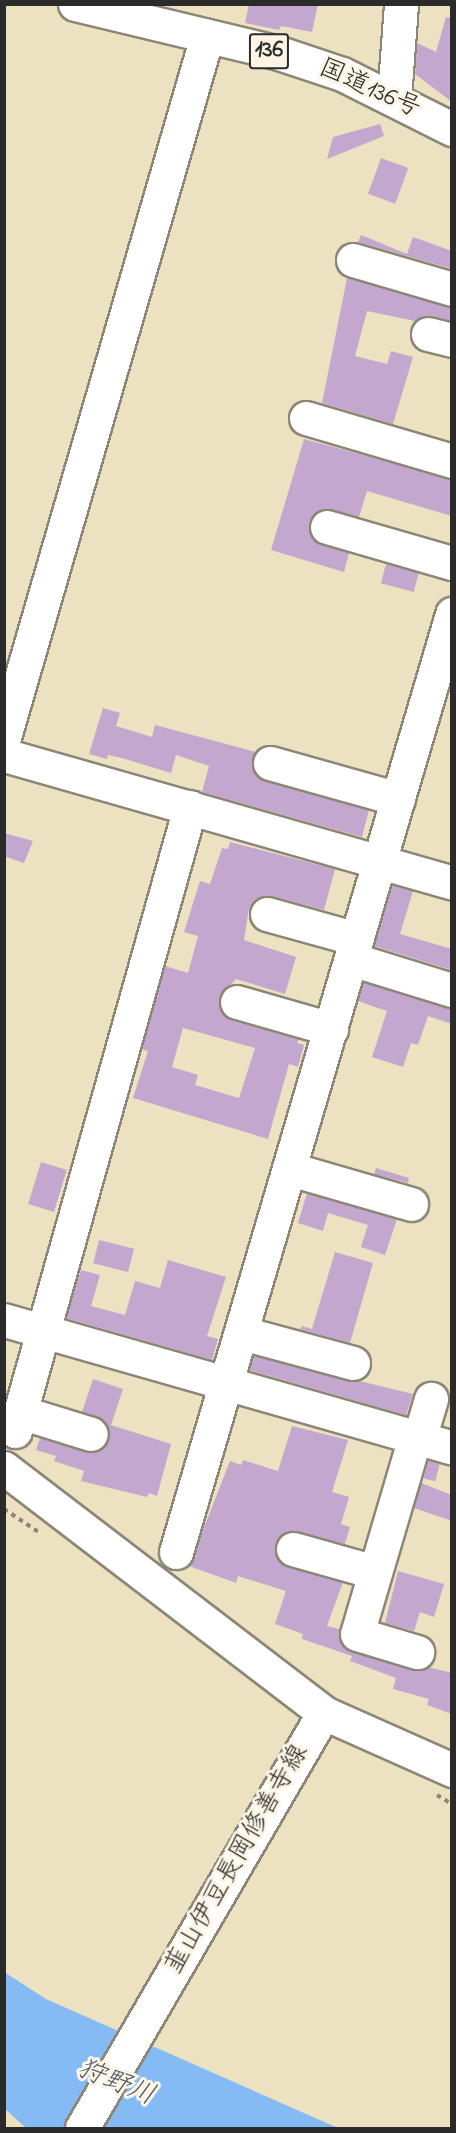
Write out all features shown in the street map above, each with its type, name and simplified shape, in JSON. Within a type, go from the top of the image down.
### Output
[{"type":"main road","name":"国道136号","points":[[75,4],[289,57],[394,98],[452,129]]},
{"type":"main road","points":[[394,98],[401,4]]},
{"type":"main road","points":[[4,737],[207,36]]},
{"type":"main road","points":[[353,260],[452,289]]},
{"type":"main road","points":[[306,418],[452,461]]},
{"type":"main road","points":[[327,527],[452,563]]},
{"type":"main road","points":[[176,1552],[452,614]]},
{"type":"main road","points":[[4,755],[452,883]]},
{"type":"main road","points":[[270,763],[398,799]]},
{"type":"main road","points":[[91,1434],[17,1422],[190,807]]},
{"type":"main road","points":[[267,914],[452,990]]},
{"type":"main road","points":[[237,1002],[331,1029]]},
{"type":"main road","points":[[290,1170],[411,1204]]},
{"type":"main road","points":[[4,1320],[452,1448]]},
{"type":"main road","points":[[242,1333],[353,1364]]},
{"type":"main road","points":[[417,1652],[357,1634],[431,1399]]},
{"type":"main road","points":[[4,1468],[175,1594],[303,1700],[320,1720],[452,1770]]},
{"type":"main road","points":[[293,1549],[375,1572]]},
{"type":"main road","name":"韮山伊豆長岡修善寺線","points":[[82,2128],[320,1720]]},
{"type":"water","name":"狩野川","points":[[4,1972],[46,1999],[338,2128],[26,2128],[5,2109]]},
{"type":"building","points":[[249,4],[318,4],[312,32],[281,26],[279,30],[245,23]]},
{"type":"building","points":[[446,17],[452,18],[452,102],[415,74],[417,43],[436,52]]},
{"type":"building","points":[[380,124],[384,136],[327,159],[333,137]]},
{"type":"building","points":[[381,158],[408,168],[395,204],[368,194]]},
{"type":"building","points":[[361,235],[407,254],[413,237],[452,251],[452,269],[358,242]]},
{"type":"building","points":[[347,278],[452,307],[452,321],[432,316],[415,321],[367,311],[355,356],[387,364],[391,351],[413,357],[393,424],[322,403]]},
{"type":"building","points":[[304,439],[452,479],[452,516],[367,491],[359,517],[323,509],[309,521],[314,540],[349,553],[344,572],[271,550]]},
{"type":"building","points":[[386,564],[419,573],[414,592],[381,583]]},
{"type":"building","points":[[103,708],[120,713],[116,726],[152,737],[155,725],[256,752],[252,768],[264,781],[369,810],[362,837],[202,792],[209,766],[176,755],[171,773],[122,758],[108,755],[107,759],[89,754]]},
{"type":"building","points":[[4,833],[33,841],[24,863],[4,856]]},
{"type":"building","points":[[230,842],[335,869],[324,910],[271,896],[254,900],[249,908],[244,940],[296,957],[285,994],[236,979],[219,997],[219,1007],[231,1020],[299,1039],[297,1043],[304,1045],[298,1067],[289,1064],[268,1139],[133,1098],[148,1051],[142,1049],[165,966],[188,973],[198,936],[184,932],[200,881],[210,884],[222,848],[228,849]],"holes":[[[183,1028],[255,1048],[239,1098],[195,1085],[198,1075],[172,1067]]]},
{"type":"building","points":[[392,885],[413,891],[400,934],[452,949],[452,970],[374,946]]},
{"type":"building","points":[[363,982],[452,1008],[452,1024],[428,1016],[418,1045],[411,1043],[403,1067],[372,1057],[387,1011],[358,1001]]},
{"type":"building","points":[[41,1162],[67,1170],[54,1212],[28,1204]]},
{"type":"building","points":[[376,1168],[409,1178],[408,1183],[374,1174]]},
{"type":"building","points":[[307,1193],[397,1219],[385,1255],[361,1247],[368,1225],[328,1213],[323,1231],[298,1223]]},
{"type":"building","points":[[99,1240],[134,1249],[128,1272],[93,1263]]},
{"type":"building","points":[[335,1252],[373,1263],[350,1343],[300,1329],[302,1326],[312,1329]]},
{"type":"building","points":[[168,1260],[226,1277],[207,1336],[218,1339],[212,1360],[66,1318],[81,1270],[100,1275],[91,1306],[125,1315],[135,1281],[160,1288]]},
{"type":"building","points":[[253,1355],[413,1394],[406,1415],[249,1370]]},
{"type":"building","points":[[93,1379],[123,1389],[111,1425],[171,1444],[157,1496],[149,1493],[147,1497],[81,1481],[84,1471],[54,1461],[56,1456],[36,1450],[40,1438],[86,1452],[104,1447],[109,1439],[105,1422],[82,1412]]},
{"type":"building","points":[[292,1426],[348,1440],[332,1492],[349,1497],[341,1524],[350,1527],[345,1544],[288,1531],[275,1543],[275,1554],[287,1567],[343,1582],[327,1626],[339,1629],[344,1647],[412,1670],[428,1667],[452,1673],[452,1714],[427,1705],[429,1699],[393,1689],[396,1678],[350,1661],[352,1656],[302,1639],[303,1634],[275,1624],[286,1591],[238,1576],[236,1583],[189,1566],[230,1461],[241,1465],[243,1460],[278,1471]]},
{"type":"building","points":[[428,1461],[440,1464],[435,1481],[424,1478]]},
{"type":"building","points":[[421,1483],[452,1495],[452,1521],[414,1508]]},
{"type":"building","points":[[398,1571],[444,1584],[434,1617],[420,1612],[414,1631],[385,1623]]}]
